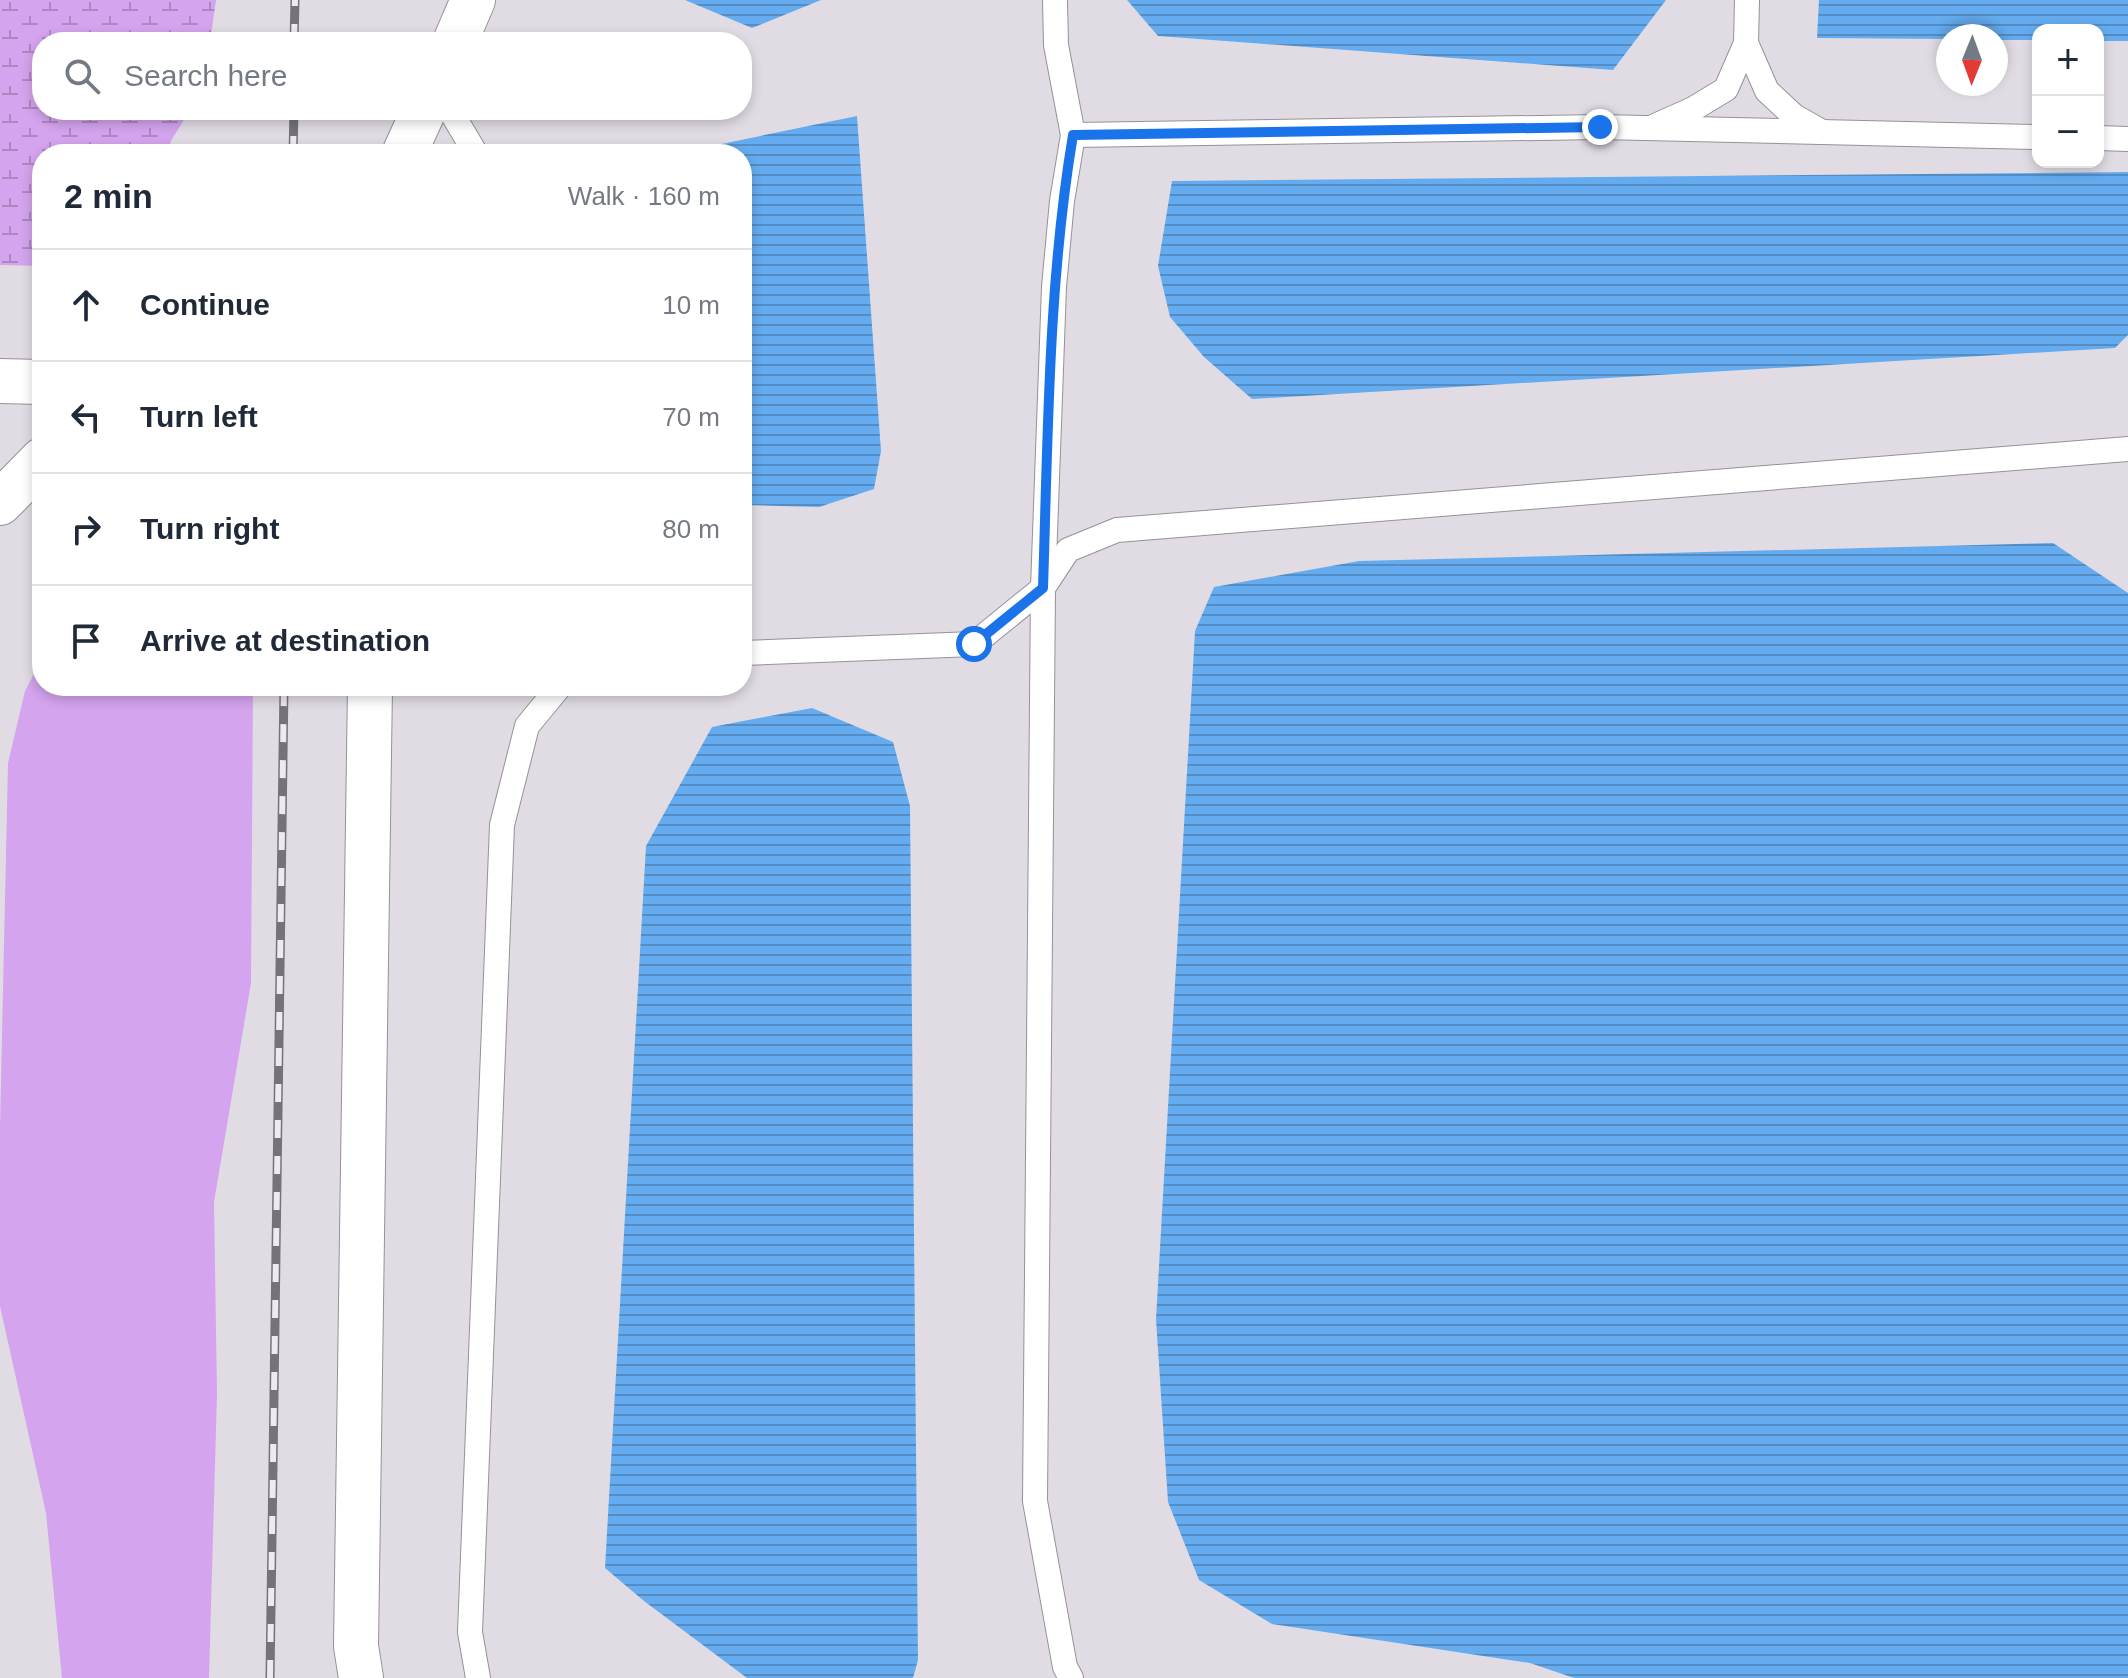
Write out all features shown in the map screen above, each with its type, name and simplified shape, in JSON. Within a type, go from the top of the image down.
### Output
[{"type":"street","points":[[459,32],[473,0]]},
{"type":"street","points":[[409,144],[419,120]]},
{"type":"street","points":[[0,381],[32,382]]},
{"type":"street","points":[[0,503],[32,470]]},
{"type":"street","points":[[361,1678],[356,1646],[370,696]]},
{"type":"lane","points":[[1055,0],[1056,45],[1073,135],[1062,201],[1054,287],[1043,588],[1035,1501],[1065,1667],[1071,1678]]},
{"type":"lane","points":[[1648,129],[1693,109],[1726,89],[1746,43],[1747,0]]},
{"type":"lane","points":[[1746,43],[1767,91],[1794,116],[1824,133]]},
{"type":"lane","points":[[456,120],[470,144]]},
{"type":"lane","points":[[1073,135],[1600,127],[2032,137]]},
{"type":"lane","points":[[2104,138],[2128,139]]},
{"type":"lane","points":[[752,653],[974,644],[1043,588],[1068,550],[1117,530],[2128,449]]},
{"type":"lane","points":[[478,1678],[470,1632],[502,825],[527,726],[552,696]]},
{"type":"green space","points":[[0,0],[216,0],[211,32],[32,32],[32,120],[184,120],[169,144],[32,144],[32,266],[0,265]]},
{"type":"green space","points":[[32,677],[32,696],[253,696],[251,983],[214,1202],[217,1394],[209,1678],[62,1678],[46,1513],[0,1306],[0,1127],[8,763],[25,691]]},
{"type":"water","points":[[685,0],[821,0],[752,28]]},
{"type":"water","points":[[1127,0],[1666,0],[1613,70],[1158,36]]},
{"type":"water","points":[[1819,0],[2128,0],[2128,41],[2104,41],[2104,24],[2032,24],[2032,40],[2008,40],[2008,24],[1936,24],[1936,39],[1817,38]]},
{"type":"water","points":[[857,116],[881,451],[874,489],[819,507],[752,505],[752,144],[721,144]]},
{"type":"water","points":[[2128,172],[2128,335],[2115,348],[1252,399],[1204,357],[1170,317],[1158,266],[1172,181]]},
{"type":"water","points":[[2053,543],[2128,593],[2128,1678],[1574,1678],[1530,1663],[1272,1624],[1199,1580],[1168,1502],[1156,1319],[1195,631],[1214,587],[1359,561]]},
{"type":"water","points":[[812,708],[893,742],[910,806],[918,1660],[913,1678],[747,1678],[605,1568],[646,846],[712,727]]},
{"type":"railway","points":[[294,32],[295,0]]},
{"type":"railway","points":[[293,144],[294,120]]},
{"type":"railway","points":[[270,1678],[284,696]]},
{"type":"route","points":[[974,644],[1043,588],[1054,287],[1062,201],[1073,135],[1600,127]]}]
